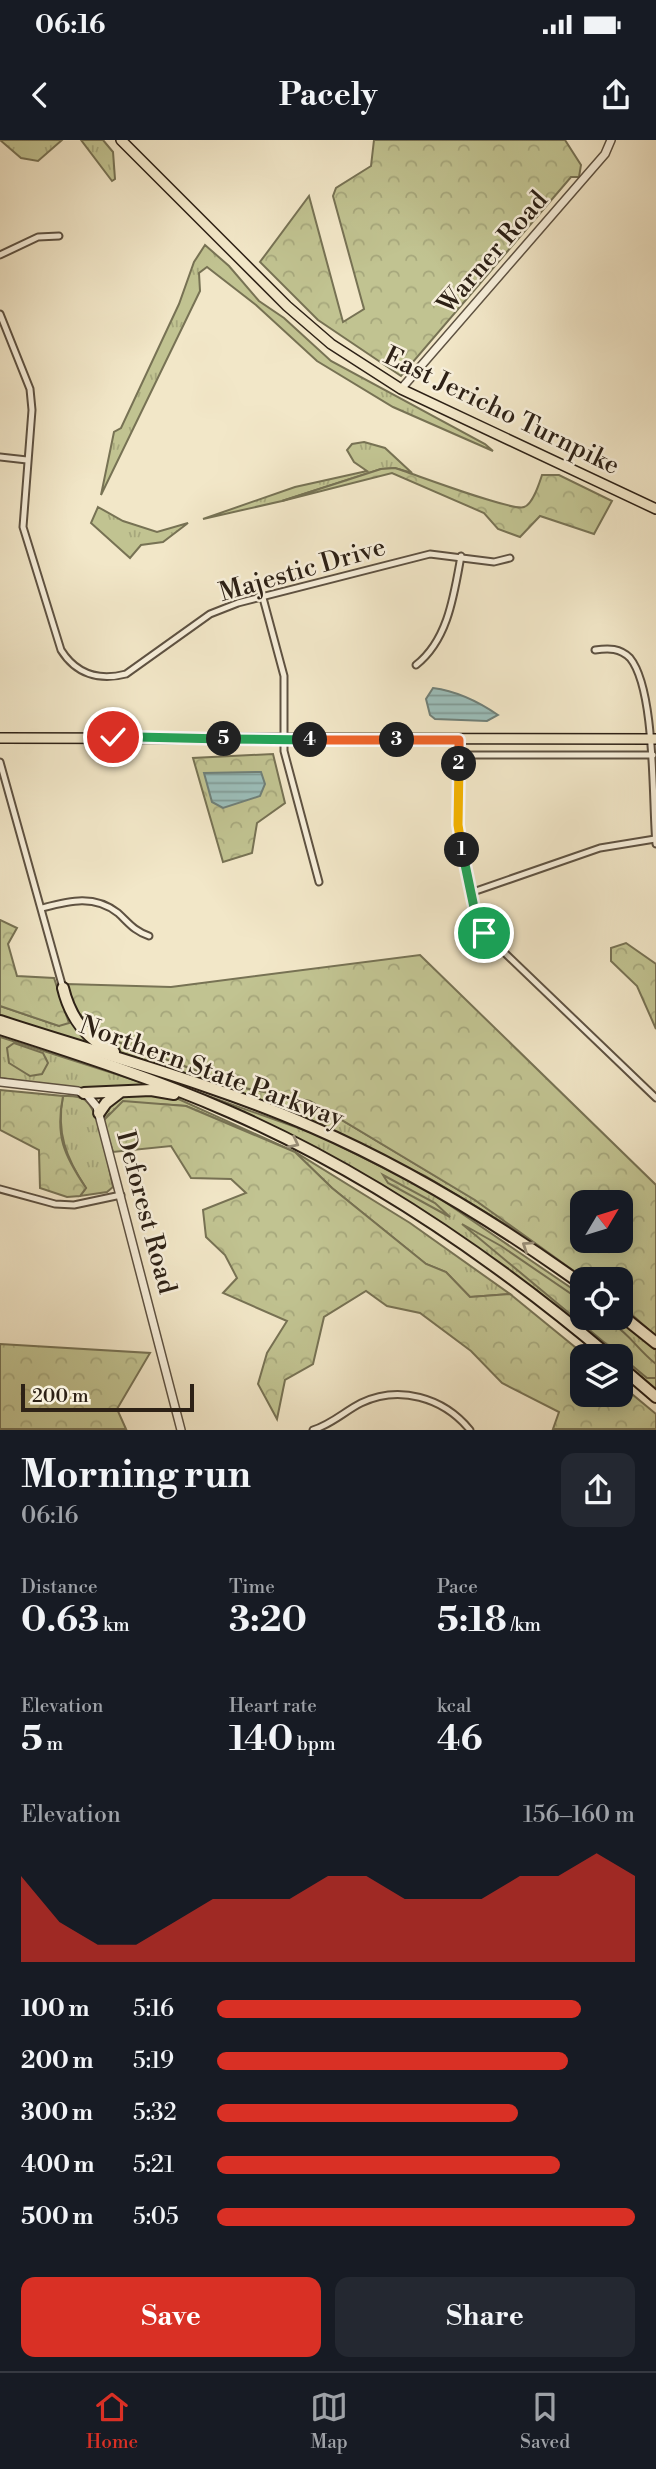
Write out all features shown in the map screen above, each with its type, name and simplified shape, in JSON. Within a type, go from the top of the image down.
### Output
[{"type":"highway","points":[[63,988],[75,1018],[92,1039],[151,1070]]},
{"type":"highway","name":"Northern State Parkway","points":[[0,1021],[263,1108],[368,1153],[461,1203],[570,1276]]},
{"type":"highway","name":"Northern State Parkway","points":[[0,1029],[138,1075],[233,1113],[336,1165],[417,1212],[512,1279],[594,1344]]},
{"type":"highway","points":[[99,1113],[108,1100],[121,1091]]},
{"type":"highway","points":[[84,1093],[169,1092],[233,1113]]},
{"type":"highway","points":[[633,1325],[656,1343]]},
{"type":"highway","points":[[633,1377],[656,1397]]},
{"type":"main road","name":"East Jericho Turnpike","points":[[121,140],[287,306],[331,344],[401,388],[656,509]]},
{"type":"main road","points":[[0,738],[653,739]]},
{"type":"street","name":"Warner Road","points":[[401,388],[605,154],[611,140]]},
{"type":"street","points":[[0,255],[38,237],[59,236]]},
{"type":"street","name":"Majestic Drive","points":[[0,314],[30,389],[32,410],[22,513],[27,546],[61,650],[67,660],[86,673],[113,678],[126,674],[210,614],[238,603],[430,554],[494,562],[510,558]]},
{"type":"street","points":[[0,457],[27,460]]},
{"type":"street","points":[[416,665],[430,654],[448,615],[461,556]]},
{"type":"street","points":[[264,598],[284,676],[284,740],[319,883]]},
{"type":"street","points":[[595,650],[617,650],[631,659],[645,686],[653,739],[656,844]]},
{"type":"street","points":[[459,740],[458,825],[476,917],[491,941],[656,1098]]},
{"type":"street","points":[[459,755],[653,755]]},
{"type":"street","points":[[0,762],[63,988]]},
{"type":"street","points":[[472,892],[589,851],[656,839]]},
{"type":"street","points":[[42,908],[68,901],[94,901],[117,913],[134,930],[149,936]]},
{"type":"street","points":[[0,1082],[84,1093]]},
{"type":"street","name":"Deforest Road","points":[[84,1093],[93,1101],[99,1113],[181,1430]]},
{"type":"street","points":[[0,1189],[55,1204],[74,1205],[121,1195]]},
{"type":"street","points":[[313,1430],[358,1405],[397,1393],[409,1394],[439,1405],[470,1430]]},
{"type":"green space","points":[[0,140],[62,140],[38,161],[21,158]]},
{"type":"green space","points":[[81,140],[103,140],[113,152],[115,179],[112,181]]},
{"type":"green space","points":[[374,140],[565,140],[581,165],[579,177],[571,177],[401,376],[318,320],[260,262],[309,196],[343,322],[364,309],[333,196],[336,188],[371,166]]},
{"type":"green space","points":[[205,245],[229,266],[259,301],[284,318],[331,361],[485,444],[493,451],[393,407],[317,361],[256,305],[207,267],[199,273],[200,291],[101,495],[114,432],[121,428],[179,304],[194,262]]},
{"type":"green space","points":[[364,442],[385,448],[412,473],[395,468],[381,469],[282,501],[203,519],[295,487],[367,471],[354,462],[347,450],[352,444]]},
{"type":"green space","points":[[395,468],[516,507],[524,507],[530,502],[542,475],[559,475],[612,501],[594,534],[540,516],[520,537],[498,529],[484,513],[392,473],[282,501],[381,469]]},
{"type":"green space","points":[[98,507],[123,521],[157,532],[188,523],[163,542],[141,545],[130,558],[91,523]]},
{"type":"green space","points":[[273,754],[285,803],[257,823],[252,853],[223,862],[193,758]]},
{"type":"green space","points":[[0,920],[17,928],[8,944],[17,976],[54,978],[69,1023],[59,1026],[0,1006]]},
{"type":"green space","points":[[626,943],[656,964],[656,1029],[637,986],[611,961],[611,948]]},
{"type":"green space","points":[[420,955],[656,1185],[656,1336],[633,1316],[633,1267],[570,1268],[475,1200],[310,1101],[245,1088],[118,1042],[75,1011],[67,984],[171,987]]},
{"type":"green space","points":[[62,1001],[72,1022],[92,1046],[0,1018],[0,1006],[59,1026]]},
{"type":"green space","points":[[75,1011],[118,1042],[245,1088],[310,1101],[475,1200],[530,1239],[425,1176],[273,1106],[105,1047],[85,1030]]},
{"type":"green space","points":[[0,1037],[153,1086],[73,1088],[0,1078]]},
{"type":"green space","points":[[14,1043],[43,1053],[48,1063],[42,1074],[30,1076],[9,1063],[7,1048]]},
{"type":"green space","points":[[180,1086],[318,1135],[426,1189],[570,1287],[570,1324],[384,1189]]},
{"type":"green space","points":[[0,1090],[63,1096],[61,1134],[67,1155],[86,1188],[80,1196],[67,1197],[40,1188],[39,1150],[0,1130]]},
{"type":"green space","points":[[155,1094],[174,1097],[295,1152],[186,1106],[157,1104],[109,1114],[103,1121],[107,1105],[122,1095]]},
{"type":"green space","points":[[63,1096],[85,1100],[91,1107],[103,1141],[113,1187],[107,1192],[80,1196],[86,1188],[64,1144],[61,1121]]},
{"type":"green space","points":[[123,1101],[186,1106],[295,1152],[332,1188],[426,1264],[446,1272],[470,1297],[510,1294],[571,1344],[570,1407],[633,1407],[633,1395],[656,1414],[656,1429],[553,1429],[559,1412],[502,1383],[471,1351],[420,1313],[387,1306],[366,1291],[324,1317],[313,1364],[285,1380],[277,1419],[258,1384],[267,1353],[287,1321],[223,1293],[237,1278],[225,1255],[206,1237],[203,1210],[246,1193],[231,1179],[191,1178],[171,1146],[113,1152],[103,1121]]},
{"type":"green space","points":[[295,1152],[410,1223],[510,1294],[470,1297],[446,1272],[426,1264],[332,1188]]},
{"type":"green space","points":[[383,1175],[435,1203],[450,1217],[388,1183]]},
{"type":"green space","points":[[462,1224],[501,1246],[570,1293],[570,1314]]},
{"type":"green space","points":[[578,1330],[630,1330],[656,1350],[656,1393],[633,1373],[633,1344],[597,1344]]},
{"type":"green space","points":[[589,1330],[620,1330],[656,1364],[656,1378],[647,1378],[633,1366],[633,1344],[606,1344]]},
{"type":"green space","points":[[0,1344],[150,1353],[117,1409],[126,1429],[0,1429]]},
{"type":"water","points":[[433,688],[467,698],[498,715],[487,721],[435,719],[430,715],[426,699]]},
{"type":"water","points":[[261,772],[265,784],[260,796],[223,808],[212,802],[204,773]]},
{"type":"route","points":[[113,737],[459,740],[458,825],[476,917],[484,933]]}]
